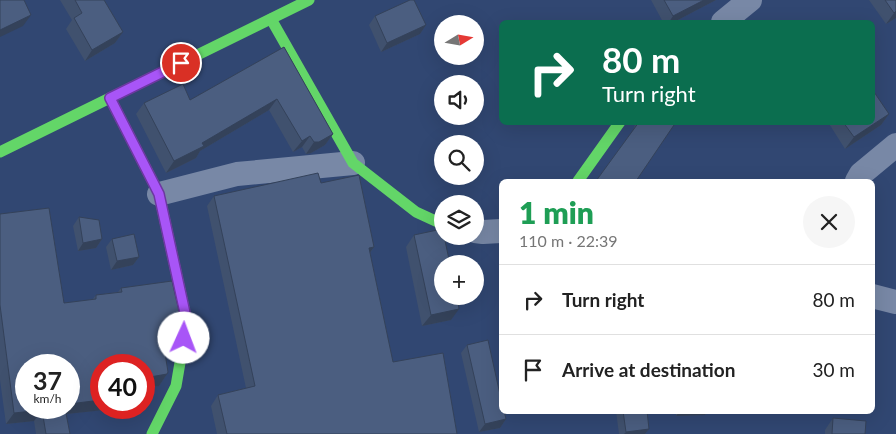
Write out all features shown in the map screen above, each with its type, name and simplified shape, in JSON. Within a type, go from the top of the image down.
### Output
[{"type":"street","points":[[0,152],[309,0]]},
{"type":"street","points":[[725,20],[750,0]]},
{"type":"street","points":[[271,19],[354,163],[416,212],[434,220]]},
{"type":"street","points":[[110,98],[159,194],[187,322],[176,386],[152,434]]},
{"type":"street","points":[[579,179],[618,125]]},
{"type":"street","points":[[858,179],[861,174],[896,145]]},
{"type":"street","points":[[159,194],[237,174],[354,163]]},
{"type":"street","points":[[484,232],[499,230]]},
{"type":"street","points":[[875,297],[896,302]]},
{"type":"building","points":[[0,0],[24,0],[31,15],[0,30]]},
{"type":"building","points":[[75,0],[104,0],[123,32],[92,50],[74,18],[82,13]]},
{"type":"building","points":[[410,0],[414,0],[426,25],[387,43],[375,16]]},
{"type":"building","points":[[664,0],[704,0],[673,16]]},
{"type":"building","points":[[885,0],[896,0],[896,11],[894,13]]},
{"type":"building","points":[[284,47],[333,134],[319,142],[314,142],[310,136],[302,141],[277,99],[202,143],[204,146],[174,161],[144,103],[183,84],[190,100]]},
{"type":"building","points":[[875,93],[889,114],[875,123]]},
{"type":"building","points":[[637,125],[674,125],[637,179],[597,179]]},
{"type":"building","points":[[845,125],[872,125],[854,137]]},
{"type":"building","points":[[318,173],[321,183],[359,175],[374,247],[369,248],[393,362],[443,353],[457,434],[227,434],[218,395],[255,386],[214,196]]},
{"type":"building","points":[[49,208],[64,303],[96,299],[96,295],[122,292],[121,288],[172,281],[179,311],[177,325],[161,328],[167,374],[155,376],[155,354],[90,354],[90,401],[80,403],[80,354],[15,354],[14,413],[0,305],[0,214]]},
{"type":"building","points":[[79,217],[99,220],[102,239],[83,243]]},
{"type":"building","points":[[434,231],[434,245],[446,245],[448,255],[434,255],[434,305],[458,305],[459,309],[431,315],[414,235]]},
{"type":"building","points":[[134,234],[139,257],[117,261],[112,239]]},
{"type":"building","points":[[488,340],[499,390],[499,414],[505,414],[506,419],[485,424],[467,345]]},
{"type":"building","points":[[623,414],[647,414],[649,429],[626,432]]},
{"type":"building","points":[[833,418],[866,421],[865,434],[832,434]]},
{"type":"building","points":[[44,419],[67,419],[70,434],[46,434]]},
{"type":"traffic: fast","points":[[0,152],[309,0]]},
{"type":"traffic: fast","points":[[271,19],[353,163],[416,212],[434,220]]},
{"type":"traffic: fast","points":[[110,98],[159,194],[187,322],[176,386],[152,434]]},
{"type":"traffic: fast","points":[[579,179],[618,125]]},
{"type":"route","points":[[181,63],[110,98],[159,194],[187,322],[184,338]]}]
